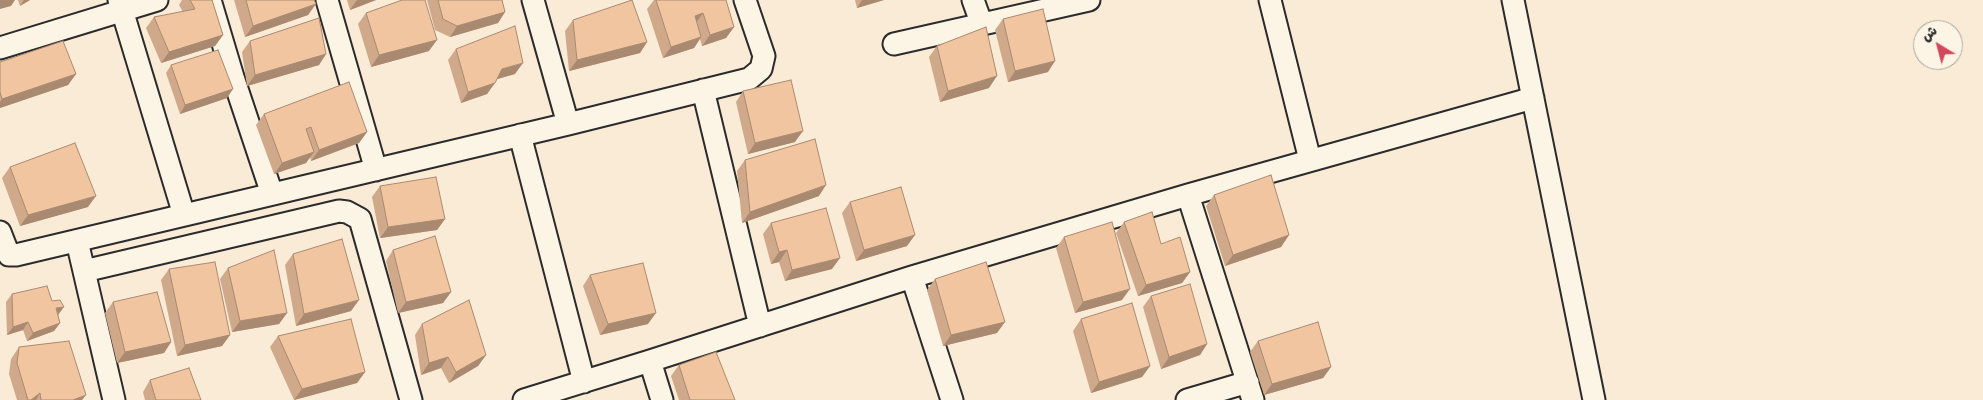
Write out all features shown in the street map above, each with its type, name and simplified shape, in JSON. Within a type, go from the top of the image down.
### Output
[{"type":"street","points":[[0,48],[120,5],[156,0]]},
{"type":"street","points":[[210,0],[233,78],[272,194]]},
{"type":"street","points":[[327,0],[376,170]]},
{"type":"street","points":[[533,0],[568,124]]},
{"type":"street","points":[[0,232],[9,255],[16,255],[749,79],[761,68],[764,56],[745,0]]},
{"type":"street","points":[[973,0],[982,25]]},
{"type":"street","points":[[894,44],[1089,0]]},
{"type":"street","points":[[1270,0],[1310,160]]},
{"type":"street","points":[[1514,0],[1594,400]]},
{"type":"street","points":[[120,5],[184,215]]},
{"type":"street","points":[[703,90],[760,326]]},
{"type":"street","points":[[524,400],[650,362],[912,277],[1188,194],[1533,98]]},
{"type":"street","points":[[520,135],[584,382]]},
{"type":"street","points":[[1187,400],[1251,391],[1188,194]]},
{"type":"street","points":[[84,271],[339,211],[348,212],[360,219],[412,400]]},
{"type":"street","points":[[76,240],[114,400]]},
{"type":"street","points":[[912,277],[952,400]]},
{"type":"street","points":[[650,362],[662,400]]},
{"type":"building","points":[[190,0],[212,0],[223,35],[169,52],[154,17],[195,9]]},
{"type":"building","points":[[246,0],[314,0],[316,4],[253,26]]},
{"type":"building","points":[[402,0],[425,0],[437,40],[379,55],[366,13]]},
{"type":"building","points":[[438,0],[502,0],[505,12],[457,26],[443,19]]},
{"type":"building","points":[[632,0],[647,42],[577,60],[573,20]]},
{"type":"building","points":[[656,0],[726,0],[734,27],[710,35],[703,13],[695,16],[701,37],[671,47]]},
{"type":"building","points":[[1043,9],[1055,61],[1015,71],[1003,19]]},
{"type":"building","points":[[319,18],[326,54],[255,75],[250,41]]},
{"type":"building","points":[[515,26],[523,63],[502,69],[495,83],[468,92],[456,49]]},
{"type":"building","points":[[986,27],[997,76],[948,91],[937,46]]},
{"type":"building","points":[[63,41],[76,74],[2,99],[0,92],[0,62]]},
{"type":"building","points":[[218,50],[233,89],[185,105],[171,65]]},
{"type":"building","points":[[791,80],[803,131],[755,143],[743,91]]},
{"type":"building","points":[[349,82],[367,132],[319,150],[311,127],[306,129],[314,152],[282,163],[264,114]]},
{"type":"building","points":[[815,139],[826,185],[750,212],[745,160]]},
{"type":"building","points":[[75,143],[96,196],[28,215],[10,167]]},
{"type":"building","points":[[1271,175],[1289,235],[1233,255],[1214,195]]},
{"type":"building","points":[[436,177],[445,219],[388,227],[380,186]]},
{"type":"building","points":[[901,187],[915,235],[864,250],[850,202]]},
{"type":"building","points":[[826,208],[840,258],[792,270],[787,250],[779,252],[771,223]]},
{"type":"building","points":[[1152,212],[1161,244],[1180,237],[1190,272],[1146,285],[1124,222]]},
{"type":"building","points":[[1112,222],[1130,289],[1083,302],[1064,237]]},
{"type":"building","points":[[435,236],[451,292],[406,302],[393,250]]},
{"type":"building","points":[[342,239],[359,300],[304,314],[293,254]]},
{"type":"building","points":[[274,250],[287,313],[240,321],[228,268]]},
{"type":"building","points":[[215,262],[230,335],[185,345],[169,269]]},
{"type":"building","points":[[986,262],[1005,322],[951,335],[935,279]]},
{"type":"building","points":[[643,263],[656,313],[608,324],[590,275]]},
{"type":"building","points":[[1190,284],[1207,344],[1169,357],[1151,296]]},
{"type":"building","points":[[47,286],[52,301],[60,300],[64,307],[56,308],[60,323],[33,333],[28,322],[13,327],[12,294]]},
{"type":"building","points":[[157,292],[171,342],[125,352],[113,302]]},
{"type":"building","points":[[469,300],[486,355],[456,372],[448,357],[429,363],[422,324]]},
{"type":"building","points":[[1132,303],[1150,366],[1099,382],[1081,319]]},
{"type":"building","points":[[351,319],[365,372],[302,389],[278,336]]},
{"type":"building","points":[[1318,322],[1331,367],[1272,384],[1258,341]]},
{"type":"building","points":[[69,341],[86,395],[73,400],[41,400],[40,393],[31,400],[28,400],[17,363],[19,347]]},
{"type":"building","points":[[716,352],[735,400],[690,400],[679,365]]},
{"type":"building","points":[[189,368],[201,400],[156,400],[150,380]]}]
